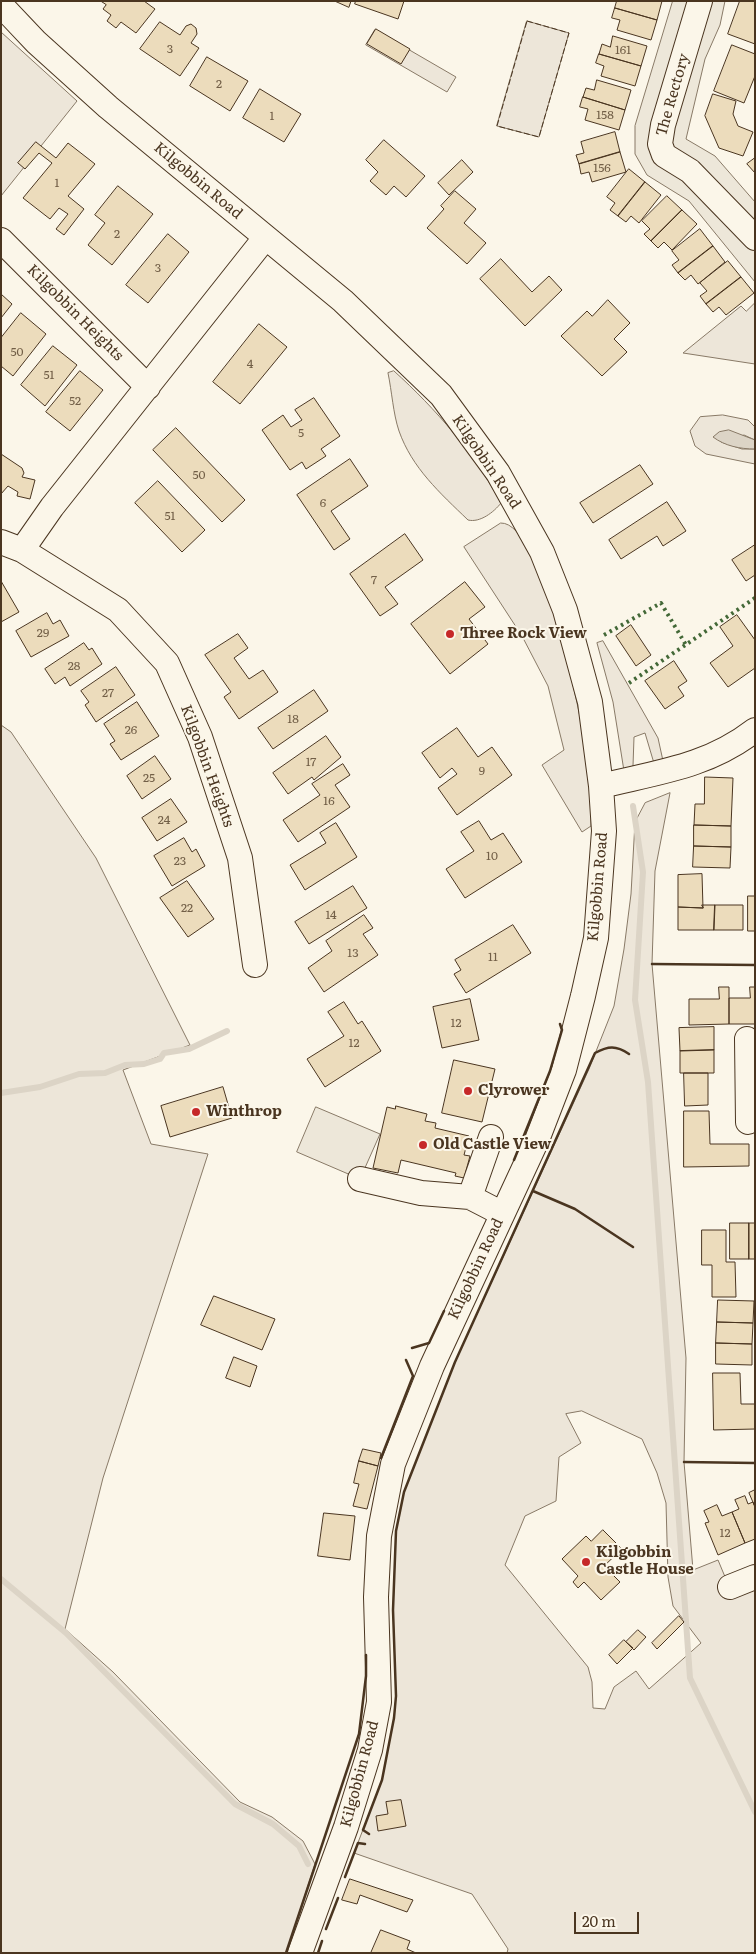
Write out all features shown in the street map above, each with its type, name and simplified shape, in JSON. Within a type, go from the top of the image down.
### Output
[{"type":"street","name":"The Rectory","points":[[700,1],[660,135],[661,150],[669,160],[690,171],[755,238]]},
{"type":"street","name":"Kilgobbin Road","points":[[1,5],[36,42],[108,107],[350,307],[441,395],[498,473],[542,552],[565,610],[590,702],[601,786],[604,831],[596,938],[584,996],[564,1070],[537,1140],[432,1366],[393,1464],[379,1536],[376,1597],[379,1702],[370,1750],[346,1827],[300,1953]]},
{"type":"street","name":"Kilgobbin Heights","points":[[256,965],[240,858],[200,738],[167,663],[118,610],[12,546],[52,507],[266,238]]},
{"type":"street","name":"Kilgobbin Heights","points":[[1,240],[148,387]]},
{"type":"street","points":[[601,786],[693,765],[740,741],[755,730]]},
{"type":"street","points":[[747,1039],[751,1082],[748,1122]]},
{"type":"street","points":[[470,1197],[491,1137]]},
{"type":"street","points":[[360,1179],[421,1193],[470,1197],[501,1214]]},
{"type":"street","points":[[730,1587],[755,1577]]},
{"type":"shaded area","points":[[673,1],[725,1],[720,25],[705,59],[686,139],[715,156],[755,202],[755,282],[689,201],[647,175],[635,154],[635,126]]},
{"type":"shaded area","points":[[527,21],[569,33],[539,137],[497,126]]},
{"type":"shaded area","points":[[375,30],[456,77],[447,92],[366,45]]},
{"type":"shaded area","points":[[1,32],[77,101],[1,196]]},
{"type":"shaded area","points":[[755,303],[755,364],[683,353],[741,306],[746,311]]},
{"type":"shaded area","points":[[394,371],[439,416],[466,449],[501,503],[495,510],[477,520],[468,520],[428,479],[411,457],[395,417],[388,373]]},
{"type":"shaded area","points":[[723,415],[748,420],[755,427],[755,440],[744,435],[721,442],[742,449],[755,449],[755,464],[706,454],[695,446],[690,431],[700,417]]},
{"type":"shaded area","points":[[729,430],[755,440],[755,449],[733,446],[713,437],[719,432]]},
{"type":"shaded area","points":[[501,523],[517,532],[532,556],[547,592],[572,679],[591,777],[591,826],[582,832],[542,765],[564,750],[548,686],[522,636],[464,547]]},
{"type":"shaded area","points":[[603,641],[658,738],[665,770],[656,770],[645,733],[634,737],[633,766],[624,771],[613,702],[597,643]]},
{"type":"shaded area","points":[[1,725],[11,732],[96,858],[190,1045],[123,1070],[151,1144],[208,1154],[103,1478],[65,1629],[113,1672],[240,1802],[272,1817],[303,1841],[315,1864],[286,1953],[1,1953]]},
{"type":"shaded area","points":[[670,793],[655,871],[652,964],[686,1358],[684,1462],[693,1570],[718,1560],[733,1596],[755,1589],[755,1953],[507,1953],[508,1949],[472,1894],[354,1853],[382,1780],[394,1718],[396,1696],[393,1610],[396,1531],[404,1492],[455,1362],[589,1069],[614,1006],[631,894],[635,822],[645,803]],"holes":[[[582,1411],[642,1439],[657,1473],[666,1503],[668,1577],[673,1606],[701,1643],[649,1689],[636,1671],[614,1687],[605,1709],[593,1708],[592,1682],[588,1667],[505,1565],[525,1516],[556,1501],[559,1457],[581,1443],[566,1414]]]},
{"type":"shaded area","points":[[316,1107],[380,1134],[360,1179],[297,1152]]},
{"type":"building","points":[[101,1],[144,1],[155,9],[136,33],[121,22],[116,28],[107,21],[111,15],[103,9],[106,5]]},
{"type":"building","points":[[335,1],[351,1],[349,7]]},
{"type":"building","points":[[356,1],[404,1],[398,19],[355,4]]},
{"type":"building","points":[[617,1],[662,1],[657,20],[615,8]]},
{"type":"building","points":[[740,1],[755,1],[755,44],[728,34]]},
{"type":"building","points":[[615,8],[657,20],[651,40],[617,30],[620,20],[612,18]]},
{"type":"building","points":[[160,22],[180,35],[186,26],[191,24],[196,28],[197,34],[191,43],[199,48],[180,76],[140,49]]},
{"type":"building","points":[[376,29],[410,49],[401,64],[367,44]]},
{"type":"building","points":[[613,36],[647,46],[641,66],[599,54],[602,44],[610,47]]},
{"type":"building","points":[[732,45],[755,54],[755,76],[744,103],[714,91]]},
{"type":"building","points":[[599,54],[641,66],[635,86],[601,76],[604,66],[596,63]]},
{"type":"building","points":[[207,57],[248,81],[230,111],[190,86]]},
{"type":"building","points":[[597,80],[631,90],[625,110],[583,97],[586,88],[594,90]]},
{"type":"building","points":[[260,89],[301,114],[284,142],[243,118]]},
{"type":"building","points":[[713,94],[736,101],[733,114],[738,126],[753,132],[743,156],[719,148],[705,116]]},
{"type":"building","points":[[583,97],[625,110],[619,130],[585,120],[588,109],[580,107]]},
{"type":"building","points":[[615,132],[620,152],[579,164],[576,155],[584,153],[581,142]]},
{"type":"building","points":[[384,140],[425,176],[406,197],[394,186],[386,195],[370,181],[378,172],[366,160]]},
{"type":"building","points":[[36,142],[56,158],[68,143],[95,164],[68,196],[84,209],[64,235],[56,229],[68,214],[59,208],[50,219],[23,198],[52,163],[39,153],[25,169],[18,163]]},
{"type":"building","points":[[620,152],[626,172],[592,182],[589,172],[581,174],[579,164]]},
{"type":"building","points":[[755,158],[755,173],[747,164]]},
{"type":"building","points":[[462,160],[473,172],[449,195],[438,183]]},
{"type":"building","points":[[629,169],[645,182],[618,216],[610,210],[615,203],[607,197]]},
{"type":"building","points":[[645,182],[661,195],[639,223],[631,216],[626,222],[618,216]]},
{"type":"building","points":[[118,186],[153,214],[112,265],[88,245],[105,223],[95,215]]},
{"type":"building","points":[[455,191],[476,209],[464,223],[486,243],[467,264],[427,228],[444,209],[441,206]]},
{"type":"building","points":[[667,196],[682,210],[651,241],[644,234],[650,229],[642,221]]},
{"type":"building","points":[[682,210],[697,224],[672,250],[664,242],[658,248],[651,241]]},
{"type":"building","points":[[700,229],[713,246],[678,273],[672,265],[679,260],[672,251]]},
{"type":"building","points":[[168,234],[189,252],[148,303],[126,285]]},
{"type":"building","points":[[713,246],[725,262],[698,284],[691,275],[685,280],[678,273]]},
{"type":"building","points":[[501,259],[532,292],[549,276],[562,290],[525,326],[480,279]]},
{"type":"building","points":[[728,261],[741,277],[706,304],[700,296],[707,291],[700,283]]},
{"type":"building","points":[[741,277],[754,293],[726,315],[719,307],[713,312],[706,304]]},
{"type":"building","points":[[1,294],[12,304],[1,318]]},
{"type":"building","points":[[608,300],[630,323],[614,339],[627,352],[602,376],[561,336],[587,311],[592,316]]},
{"type":"building","points":[[21,313],[46,334],[13,376],[1,366],[1,338]]},
{"type":"building","points":[[259,324],[287,347],[240,404],[213,382]]},
{"type":"building","points":[[53,346],[77,365],[45,406],[21,385]]},
{"type":"building","points":[[80,371],[103,390],[70,431],[46,412]]},
{"type":"building","points":[[314,398],[340,436],[321,449],[326,456],[306,469],[302,462],[290,470],[262,430],[283,415],[291,427],[302,420],[295,410]]},
{"type":"building","points":[[176,428],[245,500],[222,522],[153,450]]},
{"type":"building","points":[[1,454],[22,468],[24,473],[22,477],[35,480],[30,499],[17,496],[18,492],[8,486],[1,494]]},
{"type":"building","points":[[350,459],[368,486],[331,511],[350,539],[334,550],[297,495]]},
{"type":"building","points":[[640,465],[653,484],[593,523],[580,503]]},
{"type":"building","points":[[158,481],[205,530],[182,552],[135,503]]},
{"type":"building","points":[[667,502],[686,531],[663,546],[657,536],[621,559],[609,540]]},
{"type":"building","points":[[405,534],[423,560],[385,587],[398,604],[380,616],[350,574]]},
{"type":"building","points":[[755,545],[755,575],[746,581],[732,560]]},
{"type":"building","points":[[1,581],[19,612],[1,622]]},
{"type":"building","name":"Three Rock View","points":[[465,582],[485,607],[469,619],[488,644],[450,674],[411,624]]},
{"type":"building","points":[[47,613],[53,624],[60,620],[69,636],[31,657],[16,631]]},
{"type":"building","points":[[737,615],[755,640],[755,668],[728,687],[710,663],[733,646],[720,627]]},
{"type":"building","points":[[631,625],[651,655],[636,666],[616,636]]},
{"type":"building","points":[[238,634],[248,648],[234,658],[249,679],[263,670],[278,692],[239,719],[224,697],[231,692],[205,655]]},
{"type":"building","points":[[84,643],[89,650],[92,648],[102,664],[70,686],[65,677],[55,684],[45,669]]},
{"type":"building","points":[[674,661],[687,681],[678,687],[684,696],[665,709],[645,681]]},
{"type":"building","points":[[116,667],[135,695],[96,722],[85,705],[89,702],[81,691]]},
{"type":"building","points":[[314,690],[328,711],[273,749],[258,728]]},
{"type":"building","points":[[137,702],[159,736],[121,760],[110,744],[115,741],[104,724]]},
{"type":"building","points":[[457,728],[478,757],[492,747],[512,775],[457,815],[438,788],[457,774],[452,768],[440,778],[422,753]]},
{"type":"building","points":[[326,736],[341,757],[314,780],[312,777],[288,794],[273,773]]},
{"type":"building","points":[[155,756],[171,779],[142,799],[127,776]]},
{"type":"building","points":[[343,764],[350,775],[335,785],[350,807],[298,842],[283,820],[320,795],[312,784]]},
{"type":"building","points":[[705,777],[733,778],[731,826],[694,825],[695,804],[704,804]]},
{"type":"building","points":[[171,799],[187,822],[157,841],[142,818]]},
{"type":"building","points":[[479,821],[491,840],[503,833],[522,862],[465,898],[446,869],[474,851],[461,832]]},
{"type":"building","points":[[336,823],[357,857],[305,890],[290,865],[326,843],[320,833]]},
{"type":"building","points":[[694,825],[731,826],[731,847],[694,846]]},
{"type":"building","points":[[184,838],[192,852],[196,849],[205,866],[172,886],[154,856]]},
{"type":"building","points":[[694,846],[731,847],[730,868],[693,867]]},
{"type":"building","points":[[702,874],[703,908],[678,907],[678,875]]},
{"type":"building","points":[[187,881],[214,919],[188,937],[160,898]]},
{"type":"building","points":[[353,886],[367,908],[309,944],[295,922]]},
{"type":"building","points":[[748,896],[755,896],[755,931],[748,931]]},
{"type":"building","points":[[702,905],[715,905],[714,930],[678,930],[678,907],[703,908]]},
{"type":"building","points":[[715,905],[743,905],[743,930],[714,930]]},
{"type":"building","points":[[364,915],[373,928],[363,934],[378,955],[324,992],[308,968],[332,951],[326,941]]},
{"type":"building","points":[[513,925],[531,953],[466,993],[454,974],[461,970],[455,960]]},
{"type":"building","points":[[719,987],[729,987],[729,1024],[689,1025],[689,999],[719,999]]},
{"type":"building","points":[[750,987],[755,987],[755,1024],[729,1024],[729,998],[750,998]]},
{"type":"building","points":[[470,999],[479,1040],[442,1048],[433,1007]]},
{"type":"building","points":[[344,1002],[358,1024],[362,1021],[381,1051],[325,1087],[307,1059],[344,1036],[328,1012]]},
{"type":"building","points":[[714,1027],[714,1050],[680,1051],[679,1028]]},
{"type":"building","points":[[714,1050],[714,1073],[680,1073],[680,1051]]},
{"type":"building","name":"Clyrower","points":[[454,1060],[495,1069],[482,1122],[442,1113]]},
{"type":"building","points":[[684,1073],[708,1073],[708,1105],[685,1106]]},
{"type":"building","name":"Winthrop","points":[[223,1087],[232,1118],[170,1137],[161,1106]]},
{"type":"building","name":"Old Castle View","points":[[396,1106],[427,1114],[425,1121],[436,1123],[435,1128],[469,1136],[464,1155],[470,1156],[464,1178],[455,1176],[456,1173],[401,1160],[398,1173],[373,1168],[387,1107],[395,1109]]},
{"type":"building","points":[[684,1111],[709,1111],[710,1144],[749,1144],[749,1166],[684,1167]]},
{"type":"building","points":[[730,1223],[749,1223],[749,1259],[730,1259]]},
{"type":"building","points":[[749,1223],[755,1223],[755,1259],[749,1259]]},
{"type":"building","points":[[702,1230],[726,1230],[726,1262],[735,1262],[736,1297],[712,1297],[712,1265],[702,1265]]},
{"type":"building","points":[[214,1296],[275,1319],[262,1350],[201,1325]]},
{"type":"building","points":[[718,1300],[754,1301],[753,1323],[717,1322]]},
{"type":"building","points":[[717,1322],[753,1323],[752,1344],[716,1343]]},
{"type":"building","points":[[716,1343],[752,1344],[752,1365],[716,1364]]},
{"type":"building","points":[[234,1357],[257,1366],[250,1387],[226,1378]]},
{"type":"building","points":[[713,1373],[740,1373],[741,1404],[755,1404],[755,1429],[714,1430]]},
{"type":"building","points":[[363,1449],[381,1453],[378,1466],[359,1461]]},
{"type":"building","points":[[359,1461],[378,1466],[367,1509],[353,1506],[359,1484],[354,1483]]},
{"type":"building","points":[[755,1490],[755,1507],[749,1493]]},
{"type":"building","points":[[745,1496],[748,1504],[753,1502],[755,1507],[755,1539],[745,1543],[732,1512],[739,1509],[735,1500]]},
{"type":"building","points":[[717,1505],[722,1516],[732,1512],[745,1543],[718,1555],[705,1523],[709,1522],[704,1511]]},
{"type":"building","points":[[324,1513],[355,1516],[350,1560],[318,1556]]},
{"type":"building","name":"Kilgobbin Castle House","points":[[603,1530],[622,1549],[604,1566],[620,1582],[601,1600],[584,1582],[578,1588],[573,1582],[578,1576],[562,1559],[586,1536],[591,1541]]},
{"type":"building","points":[[679,1616],[684,1622],[657,1649],[652,1643]]},
{"type":"building","points":[[638,1630],[646,1637],[634,1650],[626,1642]]},
{"type":"building","points":[[624,1640],[633,1648],[617,1664],[609,1655]]},
{"type":"building","points":[[401,1800],[406,1826],[378,1831],[376,1816],[388,1814],[386,1802]]},
{"type":"building","points":[[350,1879],[413,1900],[407,1912],[360,1895],[357,1904],[342,1900]]},
{"type":"building","points":[[381,1930],[410,1941],[407,1949],[416,1953],[371,1953]]},
{"type":"waterway","points":[[633,806],[643,872],[635,1000],[648,1082],[690,1678],[755,1812]]},
{"type":"waterway","points":[[1,1093],[40,1087],[79,1074],[105,1073],[125,1065],[144,1064],[160,1059],[164,1053],[189,1049],[227,1031]]},
{"type":"waterway","points":[[1,1579],[66,1633],[235,1804],[273,1824],[299,1846],[308,1864]]},
{"type":"hedge","points":[[629,683],[755,598]]},
{"type":"hedge","points":[[604,635],[661,603],[686,645]]},
{"type":"fence","points":[[527,21],[569,33],[539,137],[497,126],[527,21]]},
{"type":"wall","points":[[652,964],[755,965]]},
{"type":"wall","points":[[514,1160],[550,1071],[562,1030],[560,1024]]},
{"type":"wall","points":[[369,1834],[363,1830],[382,1780],[394,1718],[396,1696],[393,1610],[396,1531],[404,1492],[455,1362],[595,1053],[612,1047],[629,1054]]},
{"type":"wall","points":[[533,1191],[575,1209],[633,1247]]},
{"type":"wall","points":[[412,1348],[429,1343],[444,1311]]},
{"type":"wall","points":[[381,1458],[413,1376],[406,1360]]},
{"type":"wall","points":[[684,1462],[755,1463]]},
{"type":"wall","points":[[286,1953],[359,1734],[366,1676],[366,1655]]},
{"type":"wall","points":[[345,1877],[358,1843],[365,1844]]},
{"type":"wall","points":[[326,1929],[338,1898]]},
{"type":"wall","points":[[318,1953],[322,1941]]},
{"type":"place","name":"Three Rock View","points":[[450,634]]},
{"type":"place","name":"Clyrower","points":[[468,1091]]},
{"type":"place","name":"Winthrop","points":[[196,1112]]},
{"type":"place","name":"Old Castle View","points":[[423,1145]]},
{"type":"place","name":"Kilgobbin Castle House","points":[[586,1562]]}]
